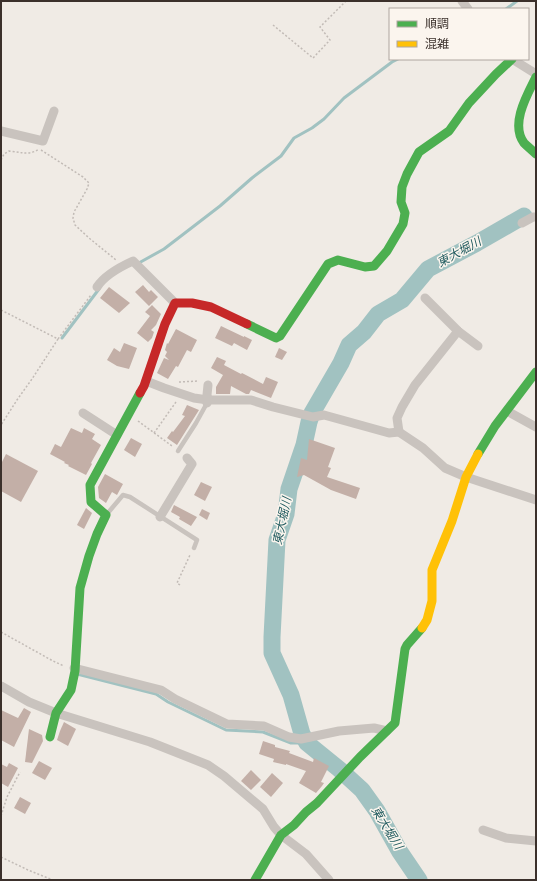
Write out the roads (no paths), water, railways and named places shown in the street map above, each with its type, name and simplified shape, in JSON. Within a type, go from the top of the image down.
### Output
[{"type":"street","points":[[97,287],[100,282],[124,266],[133,262],[175,303],[192,303],[211,307],[276,338],[280,336],[328,264],[338,260],[365,267],[374,266],[387,251],[403,224],[405,213],[401,202],[402,187],[418,152],[449,131],[469,103],[511,60]]},
{"type":"street","points":[[514,60],[536,75],[521,111],[519,120],[519,128],[523,141],[536,154]]},
{"type":"street","points":[[1,131],[41,145],[54,111]]},
{"type":"street","points":[[522,223],[536,217]]},
{"type":"street","points":[[425,298],[458,331],[478,346]]},
{"type":"street","points":[[50,737],[56,713],[71,690],[77,637],[80,588],[91,549],[106,515],[91,502],[90,485],[117,435],[131,416],[146,381],[165,324],[175,303]]},
{"type":"street","points":[[399,432],[397,418],[402,407],[415,386],[458,331]]},
{"type":"street","points":[[255,880],[281,835],[317,803],[395,723],[405,649],[407,644],[421,630],[427,620],[432,601],[432,570],[452,521],[466,477],[482,446],[536,372]]},
{"type":"street","points":[[146,381],[166,386],[179,395],[207,402],[251,400],[311,417],[324,415],[389,433],[399,432],[423,448],[445,468],[466,477],[536,500]]},
{"type":"street","points":[[207,402],[208,385]]},
{"type":"street","points":[[507,411],[536,427]]},
{"type":"street","points":[[83,413],[117,435]]},
{"type":"street","points":[[160,517],[192,464],[187,458]]},
{"type":"street","points":[[74,671],[161,690],[175,699],[227,724],[264,726],[289,737],[303,739],[339,731],[374,728],[387,731]]},
{"type":"street","points":[[1,686],[29,702],[56,713],[150,742],[208,766],[224,776],[263,809],[274,827],[281,835],[306,854],[329,880]]},
{"type":"street","points":[[484,830],[506,838],[536,841]]},
{"type":"lane","points":[[178,451],[196,423],[207,402]]},
{"type":"lane","points":[[106,515],[123,495],[130,497],[197,540],[194,548]]},
{"type":"waterway","points":[[507,8],[517,1]]},
{"type":"waterway","points":[[137,264],[164,249],[220,206],[252,178],[281,156],[294,138],[324,119],[344,98],[396,60]]},
{"type":"waterway","name":"東大堀川","points":[[419,880],[400,852],[377,811],[362,790],[307,743],[302,734],[291,695],[272,653],[277,540],[286,514],[289,489],[304,445],[312,413],[341,363],[349,345],[364,332],[378,314],[402,300],[428,269],[524,216]]},
{"type":"waterway","points":[[62,338],[99,289]]},
{"type":"waterway","points":[[77,674],[156,694],[168,702],[226,730],[263,732],[291,743],[307,743]]}]
